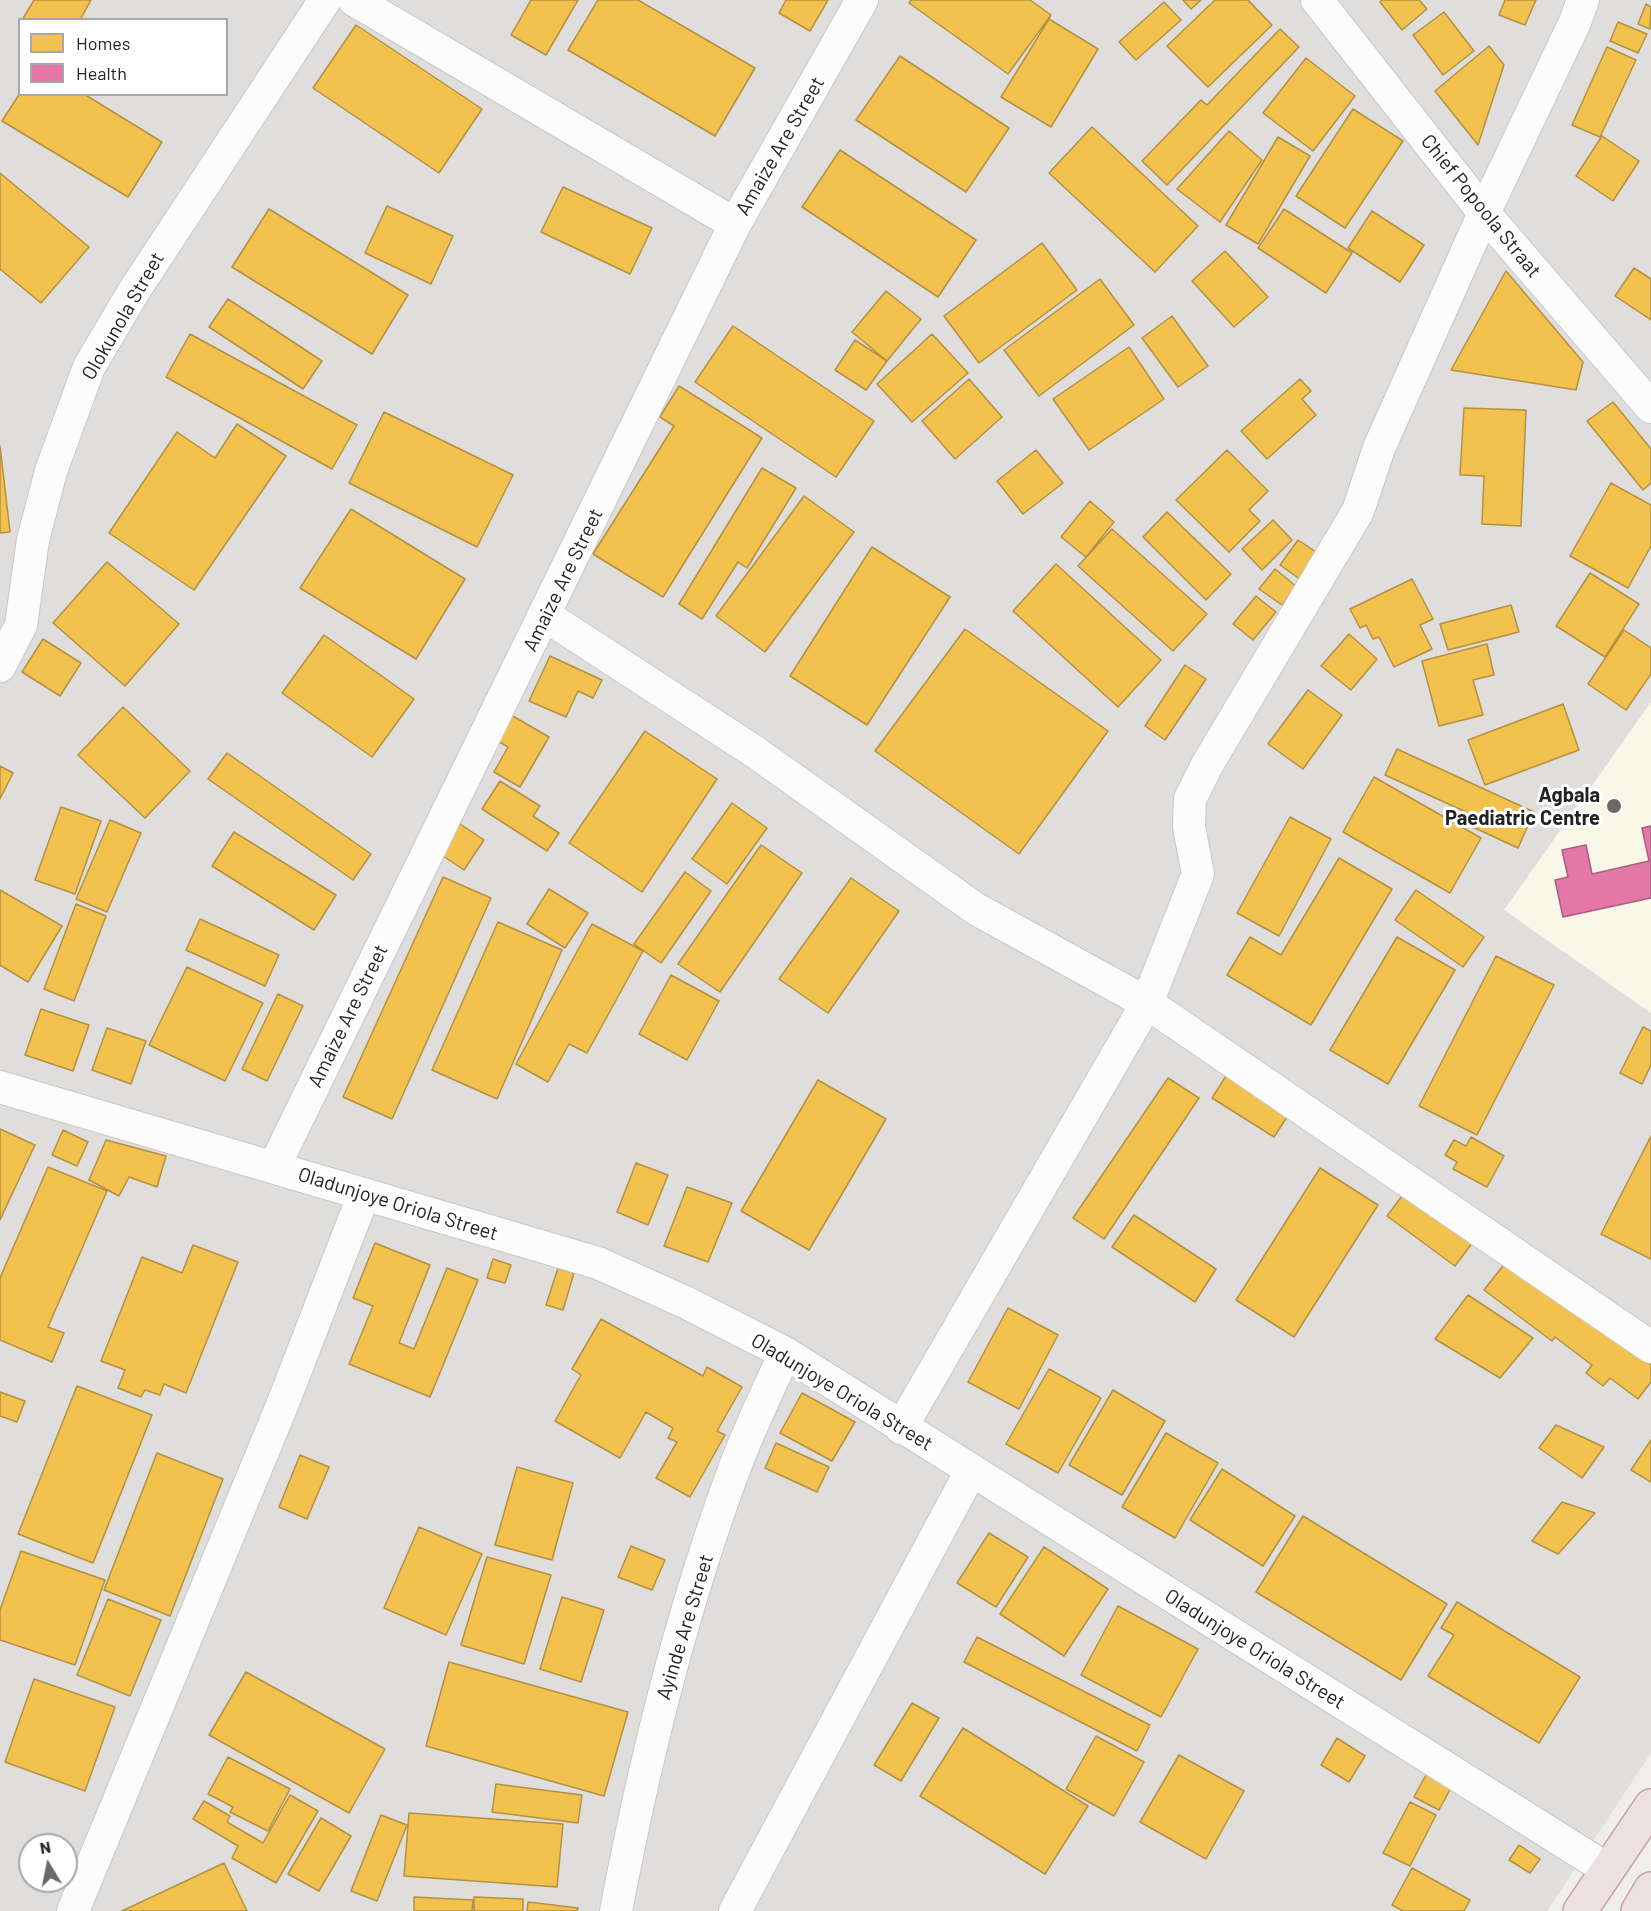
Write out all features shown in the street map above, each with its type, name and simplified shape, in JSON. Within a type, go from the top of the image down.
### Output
[{"type":"highway","points":[[1580,1911],[1606,1869],[1651,1806]]},
{"type":"highway","points":[[1638,1911],[1651,1889]]},
{"type":"street","name":"Olokunola Street","points":[[0,666],[45,494],[89,367],[141,281],[325,0]]},
{"type":"street","points":[[354,0],[735,224]]},
{"type":"street","name":"Amaize Are Street","points":[[274,1167],[546,616],[735,224],[862,0]]},
{"type":"street","name":"Chief Popoola Straat","points":[[1317,0],[1484,213],[1651,407]]},
{"type":"street","points":[[902,1428],[1147,1003],[1198,874],[1189,827],[1190,799],[1207,765],[1358,511],[1379,448],[1484,213],[1575,22],[1583,0]]},
{"type":"street","points":[[546,616],[755,752],[976,909],[1147,1003],[1651,1347]]},
{"type":"street","name":"Oladunjoye Oriola Street","points":[[0,1087],[598,1263],[687,1304],[785,1353],[1606,1869]]},
{"type":"street","points":[[73,1911],[284,1402],[364,1194]]},
{"type":"street","name":"Ayinde Are Street","points":[[616,1911],[637,1800],[689,1609],[732,1474],[785,1353]]},
{"type":"street","points":[[735,1911],[971,1471]]},
{"type":"shaded area","points":[[0,0],[1651,0],[1651,1753],[1547,1911],[0,1911]]},
{"type":"shaded area","name":"Agbala Paediatric Centre","points":[[1651,702],[1651,1013],[1504,910]]},
{"type":"building: Homes","points":[[34,0],[91,0],[81,18],[23,18]]},
{"type":"building: Homes","points":[[531,0],[578,0],[546,55],[511,35]]},
{"type":"building: Homes","points":[[598,0],[638,0],[755,68],[715,136],[568,50]]},
{"type":"building: Homes","points":[[786,0],[828,0],[810,31],[779,13]]},
{"type":"building: Homes","points":[[911,0],[1030,0],[1051,15],[1008,74],[909,3]]},
{"type":"building: Homes","points":[[1183,0],[1201,0],[1191,9]]},
{"type":"building: Homes","points":[[1215,0],[1248,0],[1272,25],[1208,87],[1167,46]]},
{"type":"building: Homes","points":[[1382,0],[1419,0],[1427,9],[1402,30],[1380,2]]},
{"type":"building: Homes","points":[[1505,0],[1536,0],[1525,25],[1499,15]]},
{"type":"building: Homes","points":[[1164,2],[1181,20],[1136,60],[1119,42]]},
{"type":"building: Homes","points":[[1646,4],[1651,7],[1650,29],[1638,24]]},
{"type":"building: Homes","points":[[1444,12],[1474,51],[1443,75],[1413,35]]},
{"type":"building: Homes","points":[[1049,19],[1098,49],[1051,127],[1001,97]]},
{"type":"building: Homes","points":[[1618,22],[1647,34],[1638,53],[1610,41]]},
{"type":"building: Homes","points":[[356,25],[482,109],[439,173],[313,88]]},
{"type":"building: Homes","points":[[1280,29],[1299,47],[1167,185],[1142,161],[1201,100],[1207,105]]},
{"type":"building: Homes","points":[[1489,46],[1504,65],[1478,145],[1435,91]]},
{"type":"building: Homes","points":[[1607,47],[1636,60],[1600,137],[1572,125]]},
{"type":"building: Homes","points":[[900,56],[1009,128],[966,192],[856,120]]},
{"type":"building: Homes","points":[[1306,58],[1355,96],[1313,151],[1263,113]]},
{"type":"building: Homes","points":[[18,96],[87,96],[162,142],[128,197],[2,121]]},
{"type":"building: Homes","points":[[1353,109],[1403,141],[1345,228],[1296,196]]},
{"type":"building: Homes","points":[[1092,127],[1198,226],[1155,272],[1049,173]]},
{"type":"building: Homes","points":[[1229,131],[1262,160],[1220,222],[1177,189]]},
{"type":"building: Homes","points":[[1602,136],[1639,161],[1613,201],[1576,176]]},
{"type":"building: Homes","points":[[1278,137],[1310,156],[1258,244],[1226,225]]},
{"type":"building: Homes","points":[[840,150],[976,240],[938,297],[802,207]]},
{"type":"building: Homes","points":[[0,173],[89,247],[41,303],[0,269]]},
{"type":"building: Homes","points":[[563,187],[652,228],[630,274],[541,232]]},
{"type":"building: Homes","points":[[387,206],[453,236],[431,284],[365,253]]},
{"type":"building: Homes","points":[[269,209],[408,295],[372,354],[232,267]]},
{"type":"building: Homes","points":[[1284,209],[1352,253],[1326,293],[1258,248]]},
{"type":"building: Homes","points":[[1372,211],[1424,245],[1400,282],[1348,248]]},
{"type":"building: Homes","points":[[1042,243],[1077,290],[979,363],[944,316]]},
{"type":"building: Homes","points":[[1225,251],[1268,297],[1234,327],[1192,281]]},
{"type":"building: Homes","points":[[1634,268],[1651,279],[1651,320],[1615,296]]},
{"type":"building: Homes","points":[[1506,271],[1583,362],[1576,390],[1451,370]]},
{"type":"building: Homes","points":[[1100,279],[1134,325],[1039,396],[1004,350]]},
{"type":"building: Homes","points":[[886,291],[921,319],[887,361],[852,332]]},
{"type":"building: Homes","points":[[228,299],[322,361],[303,389],[209,327]]},
{"type":"building: Homes","points":[[1172,316],[1208,366],[1178,387],[1142,338]]},
{"type":"building: Homes","points":[[733,326],[874,421],[836,477],[695,382]]},
{"type":"building: Homes","points":[[190,334],[357,425],[332,469],[166,377]]},
{"type":"building: Homes","points":[[932,334],[968,373],[912,422],[877,384]]},
{"type":"building: Homes","points":[[855,340],[887,361],[866,390],[835,370]]},
{"type":"building: Homes","points":[[1129,347],[1164,399],[1089,450],[1053,399]]},
{"type":"building: Homes","points":[[969,379],[1002,417],[955,459],[922,421]]},
{"type":"building: Homes","points":[[1300,379],[1311,391],[1302,399],[1316,415],[1267,459],[1241,431]]},
{"type":"building: Homes","points":[[679,386],[762,438],[663,597],[593,554],[674,426],[660,417]]},
{"type":"building: Homes","points":[[1613,402],[1651,449],[1651,483],[1643,490],[1587,421]]},
{"type":"building: Homes","points":[[1464,408],[1526,410],[1521,526],[1482,524],[1484,476],[1460,475]]},
{"type":"building: Homes","points":[[384,412],[513,475],[477,547],[349,483]]},
{"type":"building: Homes","points":[[237,424],[286,456],[194,590],[109,533],[177,432],[215,458]]},
{"type":"building: Homes","points":[[0,446],[10,532],[0,533]]},
{"type":"building: Homes","points":[[1036,450],[1063,483],[1023,514],[997,481]]},
{"type":"building: Homes","points":[[1227,450],[1268,491],[1249,510],[1260,521],[1229,552],[1176,500]]},
{"type":"building: Homes","points":[[762,468],[796,488],[747,568],[738,562],[702,619],[679,604]]},
{"type":"building: Homes","points":[[1611,483],[1651,505],[1651,546],[1628,588],[1570,556]]},
{"type":"building: Homes","points":[[804,496],[854,532],[765,652],[716,616]]},
{"type":"building: Homes","points":[[1090,501],[1114,522],[1086,557],[1061,537]]},
{"type":"building: Homes","points":[[351,509],[465,579],[416,659],[300,588]]},
{"type":"building: Homes","points":[[1167,512],[1231,574],[1206,600],[1143,537]]},
{"type":"building: Homes","points":[[1273,520],[1292,540],[1262,570],[1242,549]]},
{"type":"building: Homes","points":[[1112,529],[1207,614],[1173,651],[1078,566]]},
{"type":"building: Homes","points":[[1298,540],[1319,554],[1301,580],[1280,565]]},
{"type":"building: Homes","points":[[872,547],[950,597],[867,725],[790,676]]},
{"type":"building: Homes","points":[[107,562],[179,624],[125,686],[53,623]]},
{"type":"building: Homes","points":[[1056,564],[1161,660],[1118,707],[1013,611]]},
{"type":"building: Homes","points":[[1275,569],[1296,586],[1282,605],[1259,589]]},
{"type":"building: Homes","points":[[1590,573],[1639,604],[1605,657],[1556,626]]},
{"type":"building: Homes","points":[[1412,579],[1433,619],[1420,625],[1432,649],[1394,667],[1379,637],[1373,639],[1366,625],[1360,628],[1350,609]]},
{"type":"building: Homes","points":[[1256,596],[1276,612],[1253,640],[1233,624]]},
{"type":"building: Homes","points":[[1511,605],[1519,632],[1448,650],[1440,624]]},
{"type":"building: Homes","points":[[965,629],[1108,731],[1019,854],[875,751]]},
{"type":"building: Homes","points":[[1624,630],[1651,648],[1651,674],[1626,710],[1588,684]]},
{"type":"building: Homes","points":[[1349,634],[1377,659],[1351,690],[1321,666]]},
{"type":"building: Homes","points":[[324,635],[414,699],[372,757],[282,693]]},
{"type":"building: Homes","points":[[43,639],[81,663],[60,696],[22,672]]},
{"type":"building: Homes","points":[[1487,644],[1494,675],[1473,680],[1483,715],[1439,726],[1422,661]]},
{"type":"building: Homes","points":[[550,656],[602,680],[593,698],[578,691],[566,717],[529,701]]},
{"type":"building: Homes","points":[[1185,665],[1206,679],[1165,740],[1145,726]]},
{"type":"building: Homes","points":[[1308,690],[1342,715],[1303,769],[1268,744]]},
{"type":"building: Homes","points":[[1563,704],[1579,750],[1485,785],[1468,740]]},
{"type":"building: Homes","points":[[123,707],[190,771],[145,818],[78,755]]},
{"type":"building: Homes","points":[[511,715],[549,737],[520,787],[494,772],[508,747],[496,740]]},
{"type":"building: Homes","points":[[645,731],[717,779],[642,892],[569,843]]},
{"type":"building: Homes","points":[[1397,749],[1534,812],[1518,848],[1464,823],[1468,813],[1385,775]]},
{"type":"building: Homes","points":[[227,753],[371,854],[353,880],[208,779]]},
{"type":"building: Homes","points":[[0,766],[13,773],[0,799]]},
{"type":"building: Homes","points":[[1374,777],[1481,838],[1450,893],[1343,832]]},
{"type":"building: Homes","points":[[500,781],[540,806],[533,816],[559,833],[547,851],[482,809]]},
{"type":"building: Homes","points":[[732,803],[767,828],[727,884],[692,859]]},
{"type":"building: Homes","points":[[61,807],[101,821],[75,894],[35,880]]},
{"type":"building: Homes","points":[[1290,817],[1331,839],[1279,936],[1237,913]]},
{"type":"building: Homes","points":[[110,820],[141,833],[107,912],[76,899]]},
{"type":"building: Homes","points":[[460,824],[484,840],[464,870],[440,854]]},
{"type":"building: Homes","points":[[234,832],[336,895],[314,930],[212,866]]},
{"type":"building: Homes","points":[[761,845],[802,873],[720,992],[678,964]]},
{"type":"building: Homes","points":[[1339,858],[1392,889],[1311,1025],[1227,975],[1250,937],[1281,955]]},
{"type":"building: Homes","points":[[685,872],[711,891],[661,963],[634,944]]},
{"type":"building: Homes","points":[[443,877],[491,898],[392,1119],[343,1097]]},
{"type":"building: Homes","points":[[851,878],[899,911],[828,1013],[779,979]]},
{"type":"building: Homes","points":[[549,889],[588,913],[565,948],[527,924]]},
{"type":"building: Homes","points":[[0,890],[62,926],[28,982],[0,965]]},
{"type":"building: Homes","points":[[1416,890],[1484,937],[1463,967],[1395,920]]},
{"type":"building: Homes","points":[[76,904],[106,916],[74,1001],[44,989]]},
{"type":"building: Homes","points":[[200,919],[279,955],[265,986],[186,950]]},
{"type":"building: Homes","points":[[498,922],[562,950],[497,1099],[432,1070]]},
{"type":"building: Homes","points":[[592,924],[643,951],[587,1053],[569,1044],[548,1082],[516,1064]]},
{"type":"building: Homes","points":[[1397,937],[1455,970],[1388,1084],[1330,1050]]},
{"type":"building: Homes","points":[[1496,956],[1554,985],[1477,1135],[1419,1106]]},
{"type":"building: Homes","points":[[187,967],[263,1003],[225,1081],[149,1045]]},
{"type":"building: Homes","points":[[671,975],[719,1001],[687,1060],[639,1034]]},
{"type":"building: Homes","points":[[278,994],[303,1006],[267,1081],[242,1069]]},
{"type":"building: Homes","points":[[41,1009],[89,1025],[73,1071],[25,1055]]},
{"type":"building: Homes","points":[[1643,1027],[1651,1031],[1651,1065],[1642,1084],[1620,1073]]},
{"type":"building: Homes","points":[[107,1028],[146,1041],[131,1084],[92,1070]]},
{"type":"building: Homes","points":[[1226,1076],[1289,1114],[1274,1137],[1212,1098]]},
{"type":"building: Homes","points":[[1168,1078],[1199,1098],[1104,1239],[1073,1218]]},
{"type":"building: Homes","points":[[818,1080],[886,1119],[809,1250],[741,1211]]},
{"type":"building: Homes","points":[[0,1129],[35,1145],[0,1220]]},
{"type":"building: Homes","points":[[63,1130],[88,1142],[77,1166],[52,1155]]},
{"type":"building: Homes","points":[[1651,1136],[1651,1259],[1601,1234]]},
{"type":"building: Homes","points":[[1471,1137],[1504,1156],[1487,1187],[1453,1169],[1457,1162],[1445,1155],[1454,1140],[1466,1146]]},
{"type":"building: Homes","points":[[106,1140],[166,1156],[157,1187],[129,1177],[119,1196],[89,1180]]},
{"type":"building: Homes","points":[[636,1163],[668,1175],[648,1225],[617,1212]]},
{"type":"building: Homes","points":[[48,1167],[107,1191],[48,1327],[64,1333],[52,1362],[0,1340],[0,1278]]},
{"type":"building: Homes","points":[[1320,1168],[1378,1205],[1294,1337],[1236,1300]]},
{"type":"building: Homes","points":[[687,1187],[732,1203],[708,1262],[664,1246]]},
{"type":"building: Homes","points":[[1405,1192],[1473,1242],[1455,1266],[1387,1216]]},
{"type":"building: Homes","points":[[1134,1215],[1216,1269],[1195,1302],[1112,1247]]},
{"type":"building: Homes","points":[[375,1243],[430,1265],[399,1343],[414,1349],[447,1268],[478,1280],[430,1397],[349,1364],[373,1306],[353,1298]]},
{"type":"building: Homes","points":[[193,1245],[238,1262],[186,1393],[164,1384],[160,1395],[145,1390],[141,1397],[118,1388],[125,1370],[101,1361],[142,1257],[182,1273]]},
{"type":"building: Homes","points":[[1509,1258],[1651,1365],[1651,1382],[1638,1399],[1610,1378],[1603,1386],[1586,1373],[1592,1365],[1555,1337],[1552,1341],[1484,1290]]},
{"type":"building: Homes","points":[[493,1259],[511,1265],[505,1283],[487,1278]]},
{"type":"building: Homes","points":[[558,1268],[574,1273],[563,1310],[546,1305]]},
{"type":"building: Homes","points":[[1468,1295],[1533,1338],[1500,1378],[1435,1339]]},
{"type":"building: Homes","points":[[1008,1308],[1058,1335],[1019,1409],[968,1382]]},
{"type":"building: Homes","points":[[601,1319],[703,1376],[707,1367],[742,1387],[717,1431],[725,1435],[690,1497],[656,1478],[677,1442],[668,1438],[673,1428],[646,1412],[620,1458],[555,1421],[581,1375],[572,1369]]},
{"type":"building: Homes","points":[[1049,1369],[1101,1398],[1058,1473],[1006,1444]]},
{"type":"building: Homes","points":[[77,1386],[152,1415],[93,1563],[18,1534]]},
{"type":"building: Homes","points":[[1113,1390],[1165,1421],[1122,1495],[1069,1465]]},
{"type":"building: Homes","points":[[0,1392],[25,1401],[17,1422],[0,1416]]},
{"type":"building: Homes","points":[[802,1393],[855,1422],[832,1461],[780,1433]]},
{"type":"building: Homes","points":[[1556,1425],[1604,1447],[1582,1478],[1539,1448]]},
{"type":"building: Homes","points":[[1166,1433],[1218,1463],[1175,1538],[1122,1507]]},
{"type":"building: Homes","points":[[1651,1440],[1651,1482],[1631,1470]]},
{"type":"building: Homes","points":[[776,1443],[829,1467],[817,1492],[765,1468]]},
{"type":"building: Homes","points":[[157,1453],[223,1479],[170,1616],[104,1590]]},
{"type":"building: Homes","points":[[300,1455],[329,1467],[307,1519],[279,1507]]},
{"type":"building: Homes","points":[[517,1467],[573,1483],[552,1560],[495,1545]]},
{"type":"building: Homes","points":[[1222,1469],[1295,1516],[1263,1566],[1190,1520]]},
{"type":"building: Homes","points":[[1562,1502],[1595,1513],[1558,1554],[1532,1541]]},
{"type":"building: Homes","points":[[1303,1516],[1447,1604],[1401,1680],[1256,1592]]},
{"type":"building: Homes","points":[[419,1527],[482,1554],[446,1635],[384,1608]]},
{"type":"building: Homes","points":[[989,1533],[1028,1557],[996,1607],[957,1583]]},
{"type":"building: Homes","points":[[631,1546],[665,1560],[652,1590],[618,1577]]},
{"type":"building: Homes","points":[[1044,1547],[1108,1589],[1064,1656],[1000,1614]]},
{"type":"building: Homes","points":[[21,1551],[105,1580],[75,1665],[0,1640],[0,1610]]},
{"type":"building: Homes","points":[[487,1557],[551,1575],[524,1664],[461,1645]]},
{"type":"building: Homes","points":[[562,1597],[604,1610],[581,1682],[540,1669]]},
{"type":"building: Homes","points":[[108,1599],[161,1620],[130,1696],[77,1675]]},
{"type":"building: Homes","points":[[1457,1602],[1580,1677],[1539,1743],[1428,1676],[1454,1635],[1441,1628]]},
{"type":"building: Homes","points":[[1118,1606],[1198,1649],[1161,1717],[1081,1675]]},
{"type":"building: Homes","points":[[977,1637],[1150,1725],[1137,1751],[964,1662]]},
{"type":"building: Homes","points":[[449,1662],[628,1712],[604,1796],[426,1746]]},
{"type":"building: Homes","points":[[246,1672],[385,1749],[349,1813],[209,1735]]},
{"type":"building: Homes","points":[[34,1679],[115,1707],[85,1791],[5,1762]]},
{"type":"building: Homes","points":[[912,1703],[939,1718],[901,1781],[874,1765]]},
{"type":"building: Homes","points":[[963,1728],[1088,1806],[1045,1874],[920,1796]]},
{"type":"building: Homes","points":[[1096,1736],[1144,1762],[1114,1816],[1066,1789]]},
{"type":"building: Homes","points":[[1337,1738],[1365,1756],[1349,1782],[1321,1765]]},
{"type":"building: Homes","points":[[1179,1755],[1244,1791],[1206,1859],[1140,1822]]},
{"type":"building: Homes","points":[[228,1757],[290,1789],[268,1831],[230,1812],[233,1807],[208,1794]]},
{"type":"building: Homes","points":[[1427,1773],[1452,1786],[1439,1810],[1414,1797]]},
{"type":"building: Homes","points":[[496,1784],[582,1795],[578,1823],[492,1812]]},
{"type":"building: Homes","points":[[290,1795],[318,1811],[276,1883],[232,1858],[238,1846],[193,1819],[204,1801],[230,1816],[227,1822],[263,1843]]},
{"type":"building: Homes","points":[[1410,1802],[1436,1815],[1410,1866],[1383,1853]]},
{"type":"building: Homes","points":[[409,1813],[563,1824],[557,1887],[404,1876]]},
{"type":"building: Homes","points":[[381,1815],[407,1825],[377,1901],[351,1891]]},
{"type":"building: Homes","points":[[321,1818],[351,1836],[319,1891],[288,1874]]},
{"type":"building: Homes","points":[[1519,1845],[1540,1859],[1530,1873],[1509,1860]]},
{"type":"building: Homes","points":[[224,1863],[247,1911],[122,1911]]},
{"type":"building: Homes","points":[[1412,1868],[1470,1900],[1464,1911],[1403,1911],[1392,1905]]},
{"type":"building: Homes","points":[[414,1897],[473,1900],[472,1911],[414,1911]]},
{"type":"building: Homes","points":[[474,1897],[523,1899],[523,1911],[474,1911]]},
{"type":"building: Homes","points":[[528,1902],[578,1908],[577,1911],[527,1911]]},
{"type":"building: Health","points":[[1651,826],[1651,898],[1563,917],[1555,880],[1568,877],[1562,850],[1586,845],[1592,874],[1649,861],[1642,828]]},
{"type":"place","name":"Agbala Paediatric Centre","points":[[1614,806]]}]
